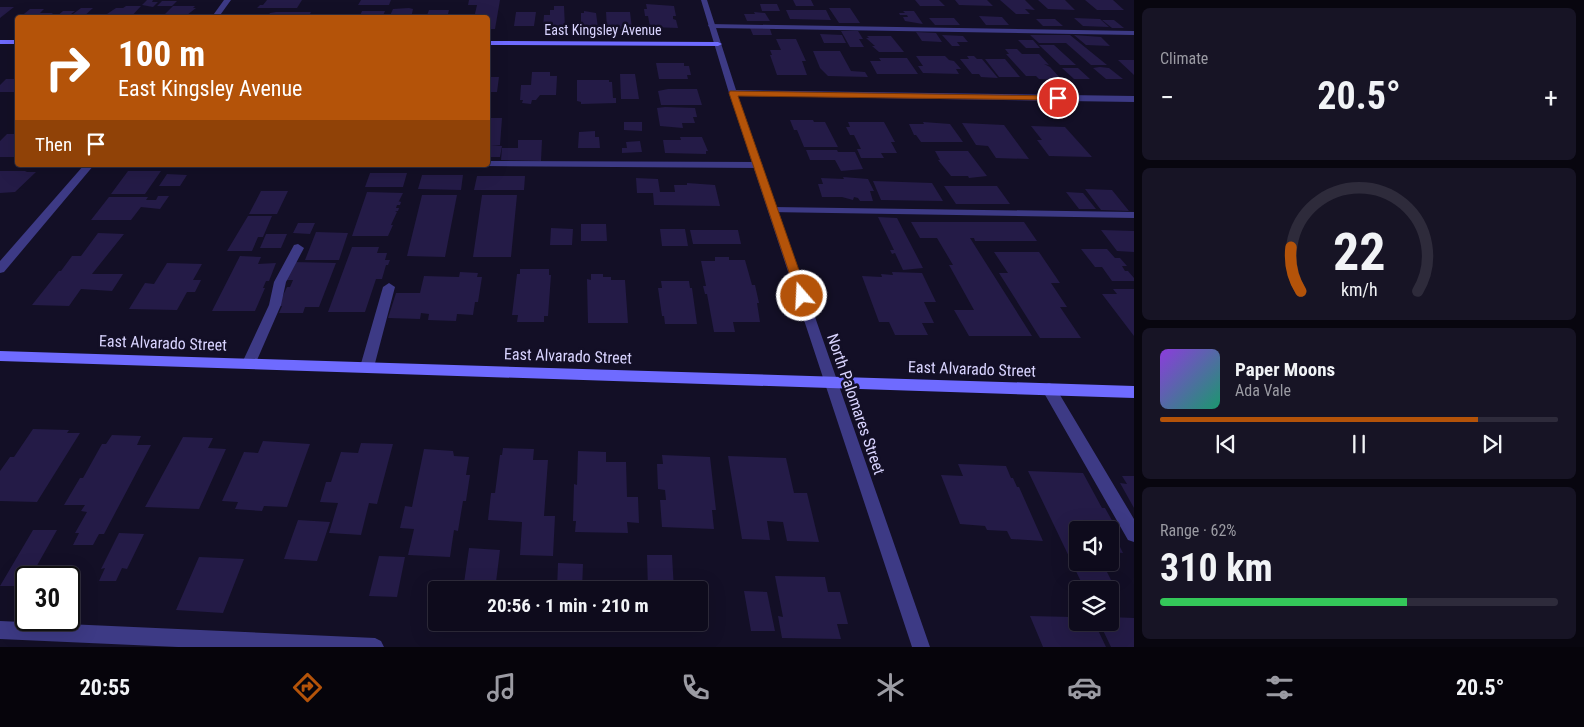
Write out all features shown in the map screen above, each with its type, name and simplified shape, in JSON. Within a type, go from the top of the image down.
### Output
[{"type":"street","points":[[216,15],[228,0]]},
{"type":"street","name":"North Palomares Street","points":[[704,0],[733,93],[921,647]]},
{"type":"street","points":[[712,26],[1134,32]]},
{"type":"street","points":[[0,42],[15,42]]},
{"type":"street","name":"East Kingsley Avenue","points":[[490,43],[718,44]]},
{"type":"street","points":[[733,93],[1134,99]]},
{"type":"street","points":[[490,164],[758,165]]},
{"type":"street","points":[[0,269],[87,167]]},
{"type":"street","points":[[773,210],[1134,215]]},
{"type":"street","points":[[249,364],[275,305],[280,282],[298,248]]},
{"type":"street","points":[[367,367],[389,287]]},
{"type":"street","name":"East Alvarado Street","points":[[0,356],[1134,392]]},
{"type":"street","points":[[1049,389],[1134,534]]},
{"type":"street","points":[[0,630],[375,647]]},
{"type":"building","points":[[147,0],[158,2],[153,7],[142,5]]},
{"type":"building","points":[[267,0],[302,0],[297,8],[257,8]]},
{"type":"building","points":[[361,0],[391,0],[389,5],[358,5]]},
{"type":"building","points":[[469,0],[500,0],[495,29],[490,29],[490,15],[475,15],[477,5],[468,5]]},
{"type":"building","points":[[793,0],[811,0],[814,6],[796,6]]},
{"type":"building","points":[[915,0],[939,0],[945,6],[920,6]]},
{"type":"building","points":[[955,0],[987,0],[993,6],[959,5]]},
{"type":"building","points":[[1000,0],[1025,0],[1035,10],[1025,9],[1030,14],[1016,14]]},
{"type":"building","points":[[1038,0],[1065,0],[1075,10],[1048,9]]},
{"type":"building","points":[[1085,0],[1113,0],[1124,10],[1097,10]]},
{"type":"building","points":[[162,1],[177,1],[172,6],[157,6]]},
{"type":"building","points":[[646,4],[674,6],[676,16],[673,16],[673,19],[676,20],[678,28],[650,27],[648,16],[645,16],[644,9],[647,9]]},
{"type":"building","points":[[760,4],[777,4],[780,11],[762,11]]},
{"type":"building","points":[[126,6],[141,6],[133,15],[106,15],[116,8]]},
{"type":"building","points":[[173,6],[195,6],[193,8],[196,8],[187,15],[164,15]]},
{"type":"building","points":[[554,6],[564,6],[565,28],[543,28],[544,15],[550,15],[550,10],[554,10]]},
{"type":"building","points":[[0,7],[14,7],[0,18]]},
{"type":"building","points":[[81,8],[93,8],[85,15],[58,15],[63,11],[75,11],[71,14]]},
{"type":"building","points":[[829,8],[850,8],[860,23],[839,23]]},
{"type":"building","points":[[30,9],[44,9],[40,13],[53,13],[51,15],[23,15]]},
{"type":"building","points":[[393,9],[413,9],[412,15],[390,15]]},
{"type":"building","points":[[429,10],[449,10],[448,15],[427,15]]},
{"type":"building","points":[[786,10],[826,10],[831,20],[790,19]]},
{"type":"building","points":[[362,11],[385,11],[383,15],[360,15]]},
{"type":"building","points":[[584,11],[596,13],[598,28],[581,28],[581,13],[584,13]]},
{"type":"building","points":[[903,11],[914,11],[923,24],[905,21],[903,17],[908,17],[907,15],[900,15],[899,13],[905,13]]},
{"type":"building","points":[[311,12],[310,15],[269,15],[270,13]]},
{"type":"building","points":[[516,12],[536,12],[534,26],[514,26]]},
{"type":"building","points":[[606,12],[630,12],[632,29],[607,29]]},
{"type":"building","points":[[754,12],[765,13],[770,21],[747,21],[744,14],[755,14]]},
{"type":"building","points":[[979,16],[1002,17],[1009,25],[986,25]]},
{"type":"building","points":[[929,18],[954,18],[960,25],[935,25]]},
{"type":"building","points":[[1074,18],[1100,19],[1109,27],[1083,26]]},
{"type":"building","points":[[1036,19],[1055,19],[1063,26],[1043,26]]},
{"type":"building","points":[[1102,20],[1114,20],[1124,28],[1112,28]]},
{"type":"building","points":[[750,28],[770,29],[772,35],[753,35]]},
{"type":"building","points":[[841,31],[858,31],[863,39],[859,39],[864,47],[850,47]]},
{"type":"building","points":[[916,32],[936,33],[942,42],[922,41]]},
{"type":"building","points":[[820,34],[842,35],[846,43],[824,43]]},
{"type":"building","points":[[942,35],[963,36],[968,42],[957,42],[960,46],[952,46]]},
{"type":"building","points":[[1030,35],[1070,35],[1107,65],[1091,65],[1066,43],[1039,43]]},
{"type":"building","points":[[1074,35],[1101,37],[1110,46],[1086,45]]},
{"type":"building","points":[[867,36],[891,36],[904,52],[879,52],[866,38],[869,38]]},
{"type":"building","points":[[776,39],[796,39],[806,61],[802,61],[807,75],[777,75],[770,55],[772,55],[770,50],[781,50]]},
{"type":"building","points":[[1018,40],[1033,40],[1040,48],[1026,48]]},
{"type":"building","points":[[1039,45],[1054,45],[1076,65],[1060,65]]},
{"type":"building","points":[[1005,49],[1017,49],[1022,54],[1039,54],[1049,65],[1044,64],[1050,67],[1062,80],[1039,79],[1036,76],[1026,76],[1006,54],[1009,54]]},
{"type":"building","points":[[813,51],[840,51],[851,71],[865,72],[868,77],[828,76],[820,68]]},
{"type":"building","points":[[916,56],[945,56],[949,60],[954,61],[961,69],[956,69],[959,74],[923,73],[918,66],[923,66]]},
{"type":"building","points":[[967,56],[982,59],[998,78],[981,77],[979,74],[972,74],[960,59],[969,59]]},
{"type":"building","points":[[879,58],[907,58],[918,74],[877,74],[870,61],[881,61]]},
{"type":"building","points":[[985,59],[1005,59],[1020,77],[999,77]]},
{"type":"building","points":[[1118,60],[1134,60],[1134,75]]},
{"type":"building","points":[[656,63],[684,63],[684,66],[689,66],[691,75],[687,75],[688,79],[659,79]]},
{"type":"building","points":[[1062,68],[1078,68],[1090,79],[1074,79]]},
{"type":"building","points":[[1093,68],[1109,68],[1123,79],[1106,79]]},
{"type":"building","points":[[532,72],[550,72],[550,76],[557,76],[556,95],[540,95],[536,100],[532,100],[531,104],[522,103],[523,100],[520,100],[521,85],[531,85]]},
{"type":"building","points":[[620,74],[635,74],[639,99],[621,99]]},
{"type":"building","points":[[490,77],[499,77],[497,92],[490,92]]},
{"type":"building","points":[[6,79],[15,79],[15,92],[0,92],[0,85]]},
{"type":"building","points":[[577,80],[609,80],[609,82],[612,82],[613,98],[616,98],[616,103],[581,104],[581,102],[577,101]]},
{"type":"building","points":[[697,89],[702,105],[661,105],[658,91]]},
{"type":"building","points":[[657,108],[695,108],[697,117],[693,117],[695,123],[682,123],[683,128],[660,126]]},
{"type":"building","points":[[490,118],[502,118],[500,145],[491,145],[502,146],[500,157],[490,157]]},
{"type":"building","points":[[790,120],[825,122],[838,147],[804,147],[797,130],[794,130]]},
{"type":"building","points":[[624,122],[642,122],[642,131],[624,130]]},
{"type":"building","points":[[848,122],[884,122],[895,142],[891,142],[897,153],[881,153],[884,158],[861,158],[857,149],[861,149],[854,135],[850,135],[846,127],[850,127]]},
{"type":"building","points":[[923,122],[950,124],[963,142],[921,142],[914,135],[909,124],[924,124]]},
{"type":"building","points":[[962,123],[1004,125],[1029,159],[996,158],[988,146],[976,145]]},
{"type":"building","points":[[1031,126],[1065,127],[1092,157],[1049,156],[1037,140],[1042,140]]},
{"type":"building","points":[[595,131],[595,137],[599,137],[600,148],[578,148],[579,132]]},
{"type":"building","points":[[7,134],[15,134],[15,157],[0,157],[0,141]]},
{"type":"building","points":[[680,137],[702,137],[708,151],[706,151],[706,154],[665,153],[663,140],[681,140]]},
{"type":"building","points":[[518,140],[542,140],[541,161],[501,160],[502,148],[518,148]]},
{"type":"building","points":[[640,141],[642,152],[622,153],[622,148],[627,148],[626,142]]},
{"type":"building","points":[[806,150],[855,152],[863,169],[841,171],[835,160],[810,160]]},
{"type":"building","points":[[935,151],[968,151],[987,176],[969,178],[968,176],[951,176],[938,160],[940,160]]},
{"type":"building","points":[[0,171],[36,172],[15,192],[0,193]]},
{"type":"building","points":[[128,171],[161,171],[145,194],[111,194]]},
{"type":"building","points":[[370,173],[407,173],[403,187],[365,187]]},
{"type":"building","points":[[167,174],[187,175],[180,186],[159,186]]},
{"type":"building","points":[[422,175],[463,175],[461,190],[418,189]]},
{"type":"building","points":[[477,176],[525,176],[524,190],[474,190]]},
{"type":"building","points":[[843,177],[868,179],[874,191],[870,191],[873,201],[860,201],[854,197],[853,200],[842,197],[822,197],[818,184],[823,184],[821,178],[844,179]]},
{"type":"building","points":[[636,178],[658,179],[660,192],[675,192],[674,185],[687,185],[687,183],[715,185],[720,206],[654,205],[653,193],[637,193]]},
{"type":"building","points":[[873,181],[932,183],[943,201],[881,200]]},
{"type":"building","points":[[944,186],[997,186],[1010,204],[956,204]]},
{"type":"building","points":[[1085,189],[1112,190],[1129,211],[1101,210]]},
{"type":"building","points":[[261,191],[288,191],[277,214],[249,214]]},
{"type":"building","points":[[367,192],[403,193],[398,201],[401,202],[400,205],[397,205],[396,208],[399,208],[398,211],[395,211],[397,212],[388,236],[352,236]]},
{"type":"building","points":[[1066,192],[1083,193],[1096,209],[1079,209]]},
{"type":"building","points":[[422,195],[457,195],[445,257],[407,256]]},
{"type":"building","points":[[482,195],[517,195],[511,257],[473,257]]},
{"type":"building","points":[[158,196],[169,196],[160,209],[141,207],[131,220],[91,220],[109,197],[148,197],[146,200],[156,200]]},
{"type":"building","points":[[248,216],[272,216],[263,237],[258,237],[252,251],[227,251]]},
{"type":"building","points":[[878,217],[897,218],[923,268],[903,270],[895,253],[892,254],[890,250],[894,250]]},
{"type":"building","points":[[911,222],[1024,222],[1037,241],[975,241],[974,238],[970,238],[1032,336],[969,336],[954,310],[974,310],[949,265],[953,265],[937,238],[920,238]]},
{"type":"building","points":[[298,223],[315,223],[310,234],[293,233]]},
{"type":"building","points":[[581,224],[606,224],[607,241],[581,241]]},
{"type":"building","points":[[551,228],[573,229],[572,245],[550,245]]},
{"type":"building","points":[[660,229],[685,229],[688,246],[662,246]]},
{"type":"building","points":[[690,230],[738,230],[741,244],[693,244]]},
{"type":"building","points":[[1101,230],[1134,231],[1134,252],[1117,251]]},
{"type":"building","points":[[316,232],[348,233],[339,260],[305,260]]},
{"type":"building","points":[[98,233],[124,234],[92,274],[123,274],[112,291],[81,289],[69,306],[32,305],[72,256],[81,256]]},
{"type":"building","points":[[266,234],[287,234],[281,248],[260,248]]},
{"type":"building","points":[[352,247],[379,247],[377,253],[387,253],[385,260],[390,260],[388,265],[386,265],[382,279],[376,279],[365,312],[328,312]]},
{"type":"building","points":[[1081,249],[1107,249],[1115,258],[1120,258],[1127,266],[1122,266],[1134,278],[1134,281],[1112,281],[1102,267],[1095,267]]},
{"type":"building","points":[[994,252],[1039,252],[1060,283],[1051,283],[1067,307],[1060,307],[1081,338],[1040,338],[999,273],[1008,273]]},
{"type":"building","points":[[240,256],[261,257],[258,264],[276,263],[269,281],[266,281],[255,311],[212,311]]},
{"type":"building","points":[[715,257],[729,257],[729,260],[745,260],[752,285],[755,285],[759,303],[757,303],[760,322],[733,322],[735,332],[714,332],[707,294],[705,294],[703,286],[706,286],[701,261],[715,261]]},
{"type":"building","points":[[293,262],[336,263],[319,307],[305,307],[303,313],[279,313],[282,306],[278,306],[287,287],[290,287],[293,280],[286,280]]},
{"type":"building","points":[[167,263],[202,264],[193,280],[201,280],[195,292],[187,292],[177,310],[129,309],[145,283],[154,284]]},
{"type":"building","points":[[520,269],[549,269],[549,275],[551,275],[548,316],[544,316],[544,322],[517,322],[518,315],[512,315],[517,274],[520,274]]},
{"type":"building","points":[[460,272],[478,273],[477,277],[482,277],[478,302],[475,302],[473,315],[457,314],[456,321],[428,320],[429,314],[421,313],[420,319],[388,318],[396,293],[420,293],[424,276],[459,277]]},
{"type":"building","points":[[892,272],[922,273],[936,302],[924,302],[934,323],[922,323],[928,335],[895,335],[889,322],[879,322],[862,276],[882,277],[881,274],[893,275]]},
{"type":"building","points":[[591,274],[603,274],[603,277],[611,277],[611,280],[625,280],[628,323],[588,323],[587,279],[591,280]]},
{"type":"building","points":[[661,281],[689,281],[690,288],[692,288],[697,324],[665,324],[658,288],[662,288]]},
{"type":"building","points":[[1113,289],[1134,289],[1134,336],[1102,294],[1117,294]]},
{"type":"building","points":[[33,429],[69,430],[67,433],[80,433],[37,502],[0,501],[0,471],[10,457],[14,457]]},
{"type":"building","points":[[112,435],[141,436],[137,445],[151,445],[104,534],[99,534],[93,545],[73,545],[79,533],[75,533],[87,512],[81,511],[85,505],[64,505],[80,478],[83,478],[102,444],[106,444]]},
{"type":"building","points":[[183,437],[213,438],[208,448],[226,449],[199,509],[145,507]]},
{"type":"building","points":[[263,441],[310,444],[287,507],[264,506],[262,511],[235,509],[238,502],[222,501],[244,452],[258,453]]},
{"type":"building","points":[[361,443],[393,444],[377,504],[369,503],[361,535],[329,533],[338,503],[320,502],[326,482],[331,482],[341,452],[358,453]]},
{"type":"building","points":[[503,448],[534,449],[533,460],[548,460],[544,516],[555,516],[553,556],[520,555],[522,522],[488,520],[491,493],[495,493],[500,455],[502,455]]},
{"type":"building","points":[[424,449],[453,451],[454,456],[469,457],[466,475],[470,475],[466,501],[463,501],[458,531],[454,530],[450,557],[408,555],[414,529],[400,528],[405,506],[412,507]]},
{"type":"building","points":[[578,451],[606,452],[606,462],[626,462],[627,497],[638,497],[639,523],[627,522],[628,533],[575,532],[576,521],[573,521],[574,484],[577,485]]},
{"type":"building","points":[[662,455],[710,457],[716,510],[712,510],[714,529],[662,527],[660,500],[666,500],[665,490],[658,489],[657,464],[663,464]]},
{"type":"building","points":[[728,456],[786,458],[794,493],[807,493],[819,542],[787,541],[783,522],[767,521],[770,540],[742,539]]},
{"type":"building","points":[[958,464],[1006,466],[1011,478],[1019,487],[1043,541],[1011,539],[1007,531],[987,530],[985,526],[960,524],[941,475],[963,476]]},
{"type":"building","points":[[1028,471],[1083,473],[1102,508],[1105,508],[1112,521],[1069,521],[1069,557]]},
{"type":"building","points":[[1122,476],[1134,476],[1134,508],[1120,483],[1127,484]]},
{"type":"building","points":[[298,520],[330,522],[317,561],[284,559]]},
{"type":"building","points":[[33,530],[57,530],[37,566],[15,566],[15,586],[0,586]]},
{"type":"building","points":[[119,533],[144,534],[127,569],[122,568],[116,581],[99,581],[105,568],[101,569]]},
{"type":"building","points":[[469,548],[500,550],[496,581],[464,581]]},
{"type":"building","points":[[647,555],[672,555],[673,581],[648,581]]},
{"type":"building","points":[[379,556],[405,557],[397,597],[369,596]]},
{"type":"building","points":[[199,557],[244,559],[223,613],[176,610]]},
{"type":"building","points":[[558,563],[583,564],[582,581],[557,581]]},
{"type":"building","points":[[1076,571],[1106,571],[1112,581],[1081,581]]},
{"type":"building","points":[[775,576],[825,577],[828,592],[840,592],[848,624],[837,624],[841,639],[782,638],[778,616],[783,617]]},
{"type":"building","points":[[744,591],[767,592],[775,631],[751,631]]},
{"type":"building","points":[[1030,616],[1069,617],[1069,631],[1098,631],[1106,647],[1043,647]]},
{"type":"building","points":[[1119,617],[1134,618],[1134,647],[1111,647],[1103,631],[1119,631]]},
{"type":"route","points":[[802,296],[733,93],[1058,98]]}]
